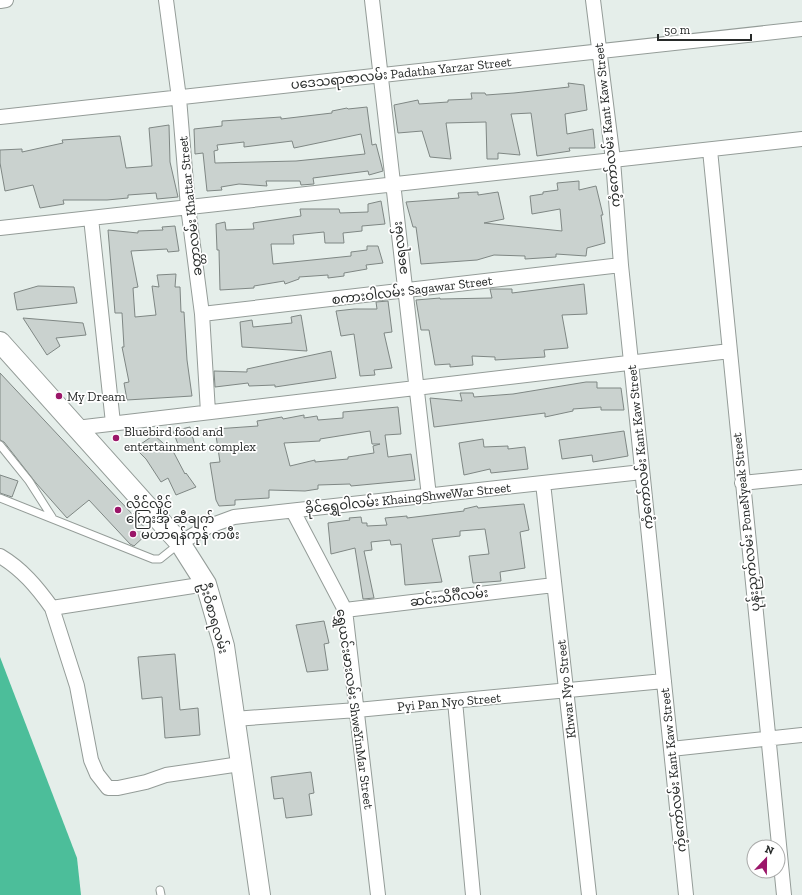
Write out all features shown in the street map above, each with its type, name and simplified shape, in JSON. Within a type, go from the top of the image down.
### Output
[{"type":"main road","name":"ဦးဝိစာရလမ်း","points":[[0,342],[180,543],[206,584],[224,646],[260,895]]},
{"type":"street","points":[[0,1],[6,0]]},
{"type":"street","name":"ခတ္တာလမ်း Khattar Street","points":[[166,0],[179,98],[188,207],[202,314],[208,412]]},
{"type":"street","name":"ခရေလမ်း","points":[[372,0],[429,496]]},
{"type":"street","name":"ကံ့ကော်လမ်း Kant Kaw Street","points":[[593,0],[613,160],[621,265],[686,895]]},
{"type":"street","name":"ပဒေသရာဇာလမ်း Padatha Yarzar Street","points":[[0,117],[802,29]]},
{"type":"street","points":[[0,228],[802,139]]},
{"type":"street","name":"ပုန်းညှက်လမ်း PoneNyeak Street","points":[[710,150],[767,739],[784,895]]},
{"type":"street","points":[[91,218],[113,422]]},
{"type":"street","name":"စကားဝါလမ်း Sagawar Street","points":[[202,314],[621,265]]},
{"type":"street","points":[[76,428],[113,422],[730,351]]},
{"type":"street","name":"ခိုင်ရွှေဝါလမ်း KhaingShweWar Street","points":[[180,543],[207,527],[234,517],[642,472]]},
{"type":"street","points":[[742,483],[802,476]]},
{"type":"street","name":"Khwar Nyo Street","points":[[543,483],[589,895]]},
{"type":"street","name":"ရွှေယင်းမားလမ်း ShweYinMar Street","points":[[293,511],[344,610],[378,895]]},
{"type":"street","points":[[0,556],[13,564],[26,575],[52,608],[77,686],[91,760],[97,774],[108,788],[118,788],[146,782],[166,774],[240,764]]},
{"type":"street","points":[[52,608],[206,584]]},
{"type":"street","name":"ဆင်းသိင်္ဂီလမ်း","points":[[344,610],[554,585]]},
{"type":"street","name":"Pyi Pan Nyo Street","points":[[234,720],[664,681]]},
{"type":"street","points":[[455,701],[473,895]]},
{"type":"street","points":[[672,749],[802,735]]},
{"type":"lane","points":[[0,445],[29,481],[52,517]]},
{"type":"lane","points":[[0,498],[52,517],[153,559],[160,559],[180,543]]},
{"type":"shaded area","points":[[0,657],[77,858],[81,895],[0,895]]},
{"type":"building","points":[[568,83],[584,85],[587,110],[565,114],[567,134],[593,129],[595,148],[569,148],[570,151],[537,156],[531,113],[511,114],[520,155],[498,153],[498,159],[487,159],[486,122],[446,123],[451,159],[430,157],[422,131],[398,133],[394,105],[418,100],[419,104],[448,102],[448,100],[472,99],[471,93],[485,93],[486,95],[569,87]]},
{"type":"building","points":[[367,107],[372,145],[376,144],[383,171],[369,175],[368,171],[313,178],[314,184],[301,185],[300,181],[266,181],[267,186],[239,184],[221,187],[222,190],[207,191],[203,153],[195,154],[194,129],[222,126],[222,121],[281,117],[281,119],[332,113],[332,111]],"holes":[[[361,134],[365,154],[296,161],[215,163],[214,151],[218,150],[217,145],[244,142],[244,147],[292,141],[294,148]]]},
{"type":"building","points":[[169,125],[170,162],[178,197],[157,199],[156,193],[128,195],[128,198],[107,200],[63,200],[64,204],[40,208],[33,185],[5,191],[0,163],[0,150],[22,149],[22,152],[63,143],[62,140],[120,136],[126,168],[152,166],[149,128]]},
{"type":"building","points":[[579,181],[579,190],[596,186],[603,215],[601,215],[605,243],[587,248],[586,256],[556,254],[556,257],[525,259],[525,256],[494,255],[477,260],[421,264],[416,227],[413,227],[406,202],[459,198],[458,193],[478,192],[478,195],[498,192],[504,219],[484,223],[562,231],[560,209],[532,214],[530,196],[558,190],[557,183]]},
{"type":"building","points":[[381,201],[385,224],[362,226],[362,231],[343,233],[344,243],[325,243],[324,232],[293,235],[294,244],[271,244],[273,264],[351,256],[351,252],[367,250],[367,246],[378,246],[383,263],[366,265],[367,269],[344,273],[344,276],[328,278],[328,275],[299,277],[299,279],[285,284],[284,281],[254,286],[254,288],[220,290],[219,250],[217,250],[216,224],[225,222],[226,230],[254,229],[253,223],[301,216],[300,209],[339,209],[340,213],[368,212],[368,204]]},
{"type":"building","points":[[175,226],[179,251],[168,252],[167,249],[131,251],[138,287],[133,288],[135,317],[156,315],[152,286],[159,287],[157,275],[176,274],[175,287],[180,287],[181,312],[184,312],[187,360],[192,396],[127,400],[124,383],[129,382],[122,347],[124,347],[122,313],[115,313],[108,230],[138,233],[138,231],[163,230],[162,227]]},
{"type":"building","points":[[584,284],[587,314],[562,315],[568,348],[544,350],[545,357],[495,360],[495,357],[472,356],[473,365],[450,367],[450,364],[435,365],[429,330],[421,330],[416,300],[440,298],[492,298],[490,289],[512,289],[512,293]]},
{"type":"building","points":[[38,286],[74,287],[77,303],[17,310],[14,293]]},
{"type":"building","points":[[388,301],[392,332],[384,333],[392,368],[374,370],[375,375],[360,376],[354,334],[341,336],[336,311],[377,309],[376,302]]},
{"type":"building","points":[[301,315],[307,351],[242,347],[240,322],[252,320],[253,327],[292,323],[291,317]]},
{"type":"building","points":[[23,318],[83,323],[86,335],[56,338],[60,346],[47,355]]},
{"type":"building","points":[[331,351],[336,378],[275,387],[275,385],[249,386],[248,383],[215,387],[214,371],[247,372],[247,369]]},
{"type":"building","points":[[0,373],[149,532],[134,546],[130,544],[89,500],[67,518],[36,483],[4,442],[0,440]]},
{"type":"building","points":[[586,382],[597,382],[597,388],[621,388],[624,410],[601,410],[601,407],[573,409],[573,411],[545,417],[545,413],[434,427],[430,398],[462,401],[460,393],[473,393],[474,397],[513,394]]},
{"type":"building","points":[[398,407],[401,434],[385,435],[388,457],[411,454],[415,480],[351,486],[350,484],[318,485],[318,489],[305,491],[269,490],[269,498],[235,500],[235,505],[219,506],[216,500],[210,463],[220,462],[215,429],[258,426],[257,421],[282,417],[283,419],[304,415],[304,418],[317,416],[318,420],[343,418],[343,412]],"holes":[[[370,431],[372,444],[380,444],[373,446],[374,453],[348,457],[348,459],[315,462],[315,460],[290,466],[284,443],[320,441],[320,439]]]},
{"type":"building","points":[[190,427],[195,446],[179,447],[173,431]]},
{"type":"building","points":[[624,431],[628,456],[593,462],[592,455],[562,459],[559,440]]},
{"type":"building","points":[[154,435],[174,453],[185,474],[186,473],[196,487],[176,495],[168,478],[161,482],[146,459],[135,448]]},
{"type":"building","points":[[483,439],[484,447],[508,446],[508,449],[525,447],[528,469],[491,473],[490,469],[464,475],[459,443]]},
{"type":"building","points":[[0,475],[18,481],[12,497],[0,493]]},
{"type":"building","points":[[524,504],[529,530],[520,532],[525,568],[500,572],[501,581],[473,583],[469,556],[489,554],[485,529],[460,531],[460,536],[432,539],[442,582],[405,585],[401,544],[391,545],[390,540],[371,542],[372,550],[364,551],[374,598],[363,599],[355,548],[331,554],[328,523],[361,517],[362,523],[367,523],[367,526],[387,525],[385,518],[407,516],[407,518],[464,511],[464,509],[477,506],[478,508]]},
{"type":"building","points":[[324,621],[329,643],[324,644],[328,670],[307,672],[296,625]]},
{"type":"building","points":[[175,654],[180,710],[198,708],[200,735],[165,738],[162,697],[142,699],[138,657]]},
{"type":"building","points":[[311,772],[314,793],[309,794],[312,815],[286,818],[283,798],[274,799],[271,777]]},
{"type":"place","name":"My Dream","points":[[59,396]]},
{"type":"place","name":"Bluebird food and entertainment complex","points":[[116,438]]},
{"type":"place","name":"လှိုင်လှိုင် ကြေးအို ဆီချက်","points":[[118,510]]},
{"type":"place","name":"မဟာရန်ကုန် ကဖီး","points":[[133,534]]}]
